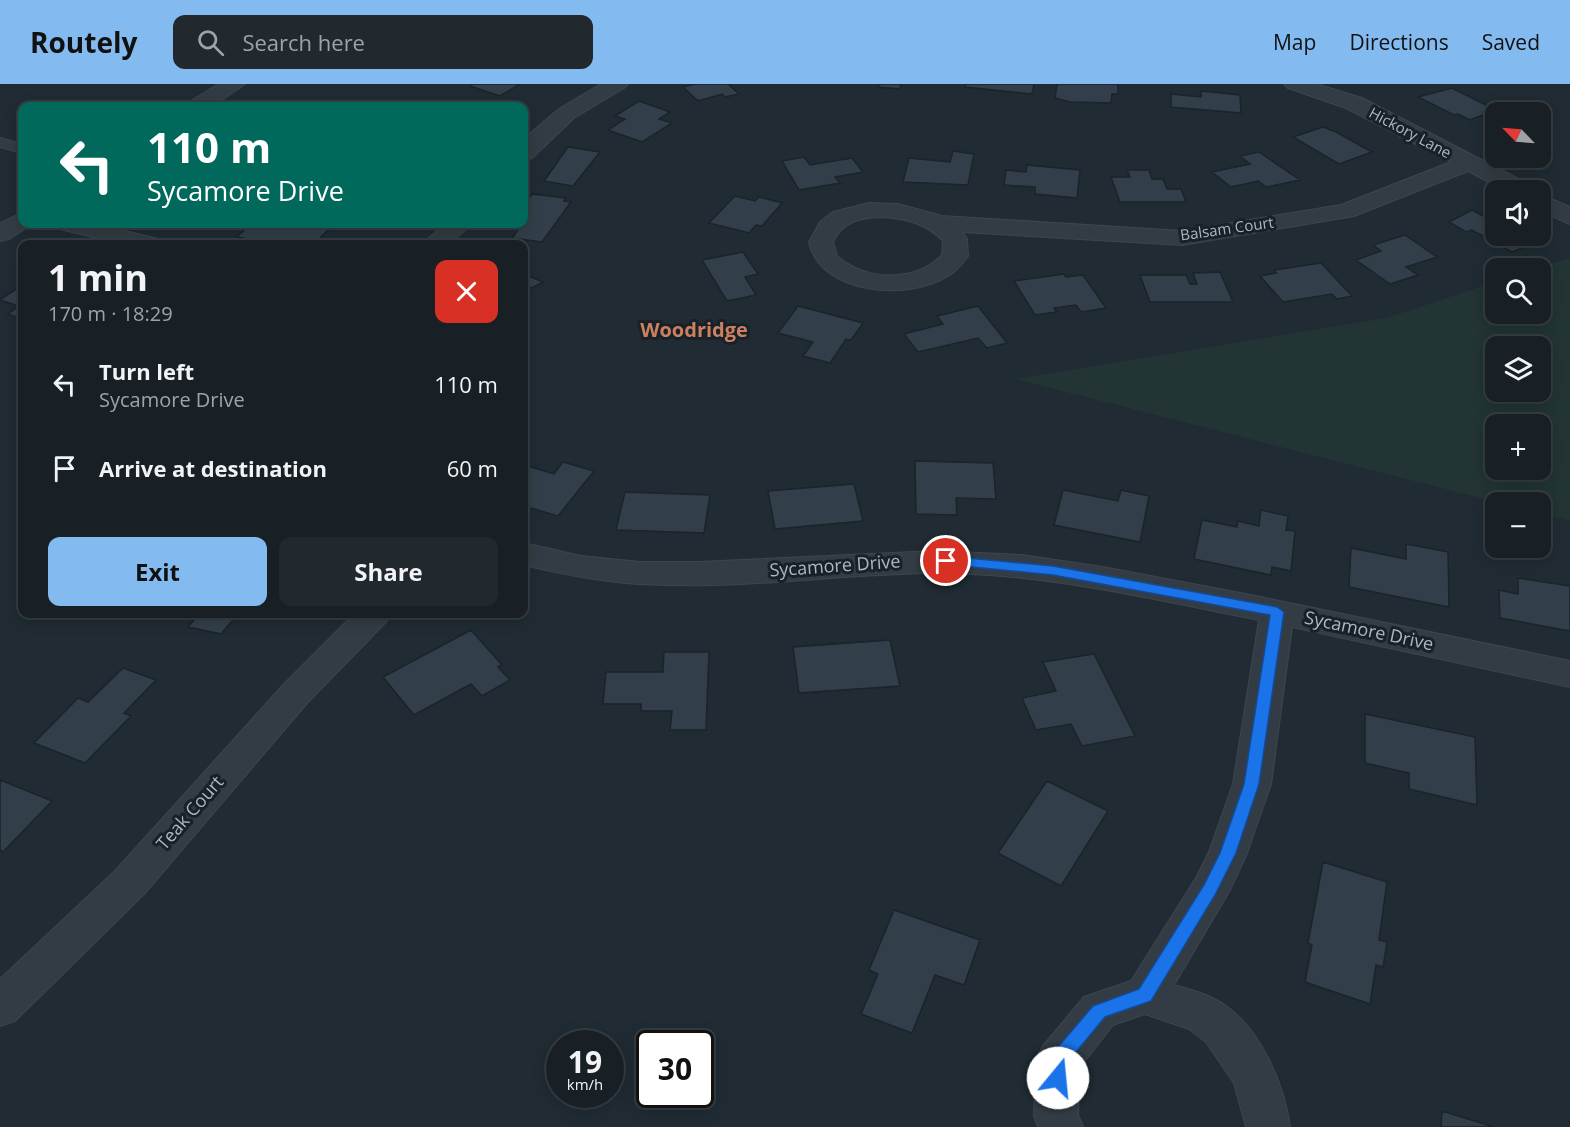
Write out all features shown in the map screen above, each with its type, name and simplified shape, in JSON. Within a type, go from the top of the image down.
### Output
[{"type":"street","points":[[205,102],[234,84]]},
{"type":"street","points":[[528,149],[554,122],[573,107],[616,84]]},
{"type":"street","name":"Hickory Lane","points":[[1295,84],[1354,103],[1502,180]]},
{"type":"street","name":"Balsam Court","points":[[939,223],[955,238],[955,256],[940,272],[912,281],[879,282],[847,274],[826,260],[821,242],[830,226],[852,214],[882,209],[913,212],[939,223],[1182,238],[1346,211],[1469,164]]},
{"type":"street","points":[[1551,207],[1570,217]]},
{"type":"street","points":[[0,234],[18,222]]},
{"type":"street","points":[[85,228],[133,240]]},
{"type":"street","points":[[439,240],[455,228]]},
{"type":"street","name":"Sycamore Drive","points":[[528,555],[612,570],[705,573],[893,561],[998,564],[1108,580],[1277,612],[1570,674]]},
{"type":"street","points":[[1061,1127],[1056,1116],[1058,1060],[1099,1011],[1145,995],[1210,890],[1242,818],[1258,750],[1259,723],[1277,612]]},
{"type":"street","name":"Teak Court","points":[[0,1007],[130,882],[296,693],[370,618]]},
{"type":"street","points":[[1145,995],[1210,1019],[1243,1056],[1267,1107],[1268,1127]]},
{"type":"lane","points":[[0,142],[18,148]]},
{"type":"shaded area","points":[[1570,258],[1570,521],[1551,516],[1551,492],[1485,492],[1485,499],[1015,379],[1386,318],[1485,285],[1485,324],[1551,324],[1551,264]]},
{"type":"building","points":[[473,84],[520,84],[500,96],[470,86]]},
{"type":"building","points":[[695,84],[732,84],[729,85],[739,94],[725,97],[722,94],[698,101],[683,87]]},
{"type":"building","points":[[879,84],[901,84],[900,89],[878,87]]},
{"type":"building","points":[[966,84],[1034,84],[1032,94],[965,87]]},
{"type":"building","points":[[1057,84],[1118,84],[1118,94],[1112,94],[1111,103],[1070,102],[1055,98]]},
{"type":"building","points":[[1452,88],[1485,104],[1485,114],[1470,120],[1458,114],[1454,115],[1418,97]]},
{"type":"building","points":[[1201,91],[1240,95],[1241,113],[1171,107],[1171,94],[1201,97]]},
{"type":"building","points":[[639,101],[670,112],[659,119],[672,123],[642,142],[608,130],[625,119],[615,116]]},
{"type":"building","points":[[1323,127],[1372,152],[1339,164],[1293,137]]},
{"type":"building","points":[[568,147],[600,152],[573,186],[544,181]]},
{"type":"building","points":[[953,151],[974,154],[968,185],[903,182],[909,158],[950,162]]},
{"type":"building","points":[[1259,152],[1300,180],[1266,187],[1258,181],[1231,187],[1212,172],[1250,164],[1240,156]]},
{"type":"building","points":[[804,157],[810,165],[852,158],[863,172],[835,177],[840,183],[799,190],[782,161]]},
{"type":"building","points":[[1027,165],[1080,170],[1077,198],[1035,194],[1035,187],[1004,185],[1006,170],[1026,172]]},
{"type":"building","points":[[1127,170],[1149,170],[1152,179],[1163,179],[1167,189],[1181,189],[1186,202],[1120,202],[1111,177],[1130,177]]},
{"type":"building","points":[[532,194],[566,198],[564,201],[571,202],[542,242],[512,238],[520,228],[528,228],[528,200]]},
{"type":"building","points":[[735,196],[755,201],[759,197],[782,203],[762,226],[756,225],[749,233],[709,223]]},
{"type":"building","points":[[1472,210],[1485,217],[1485,237],[1472,230],[1466,232],[1449,222]]},
{"type":"building","points":[[247,228],[329,229],[318,240],[253,240],[237,237]]},
{"type":"building","points":[[1405,235],[1437,257],[1406,267],[1418,275],[1390,284],[1356,260],[1381,251],[1373,245]]},
{"type":"building","points":[[1501,246],[1527,246],[1512,252]]},
{"type":"building","points":[[743,252],[758,274],[745,277],[756,295],[727,301],[702,260]]},
{"type":"building","points":[[1321,263],[1352,296],[1337,299],[1332,294],[1283,302],[1260,276],[1276,273],[1274,270]]},
{"type":"building","points":[[1220,272],[1233,302],[1150,302],[1140,275],[1186,275],[1190,284],[1197,284],[1193,273]]},
{"type":"building","points":[[1064,274],[1066,277],[1083,275],[1106,308],[1081,312],[1076,305],[1054,308],[1057,312],[1035,315],[1014,281]]},
{"type":"building","points":[[528,276],[543,282],[532,288],[528,286]]},
{"type":"building","points":[[18,288],[18,306],[0,300]]},
{"type":"building","points":[[798,306],[863,323],[851,340],[846,339],[830,363],[803,356],[813,342],[778,333]]},
{"type":"building","points":[[978,306],[1007,343],[987,348],[978,338],[918,352],[904,334],[943,324],[937,316]]},
{"type":"building","points":[[18,307],[18,318],[8,314]]},
{"type":"building","points":[[915,461],[993,463],[996,499],[956,498],[957,515],[916,514]]},
{"type":"building","points":[[563,462],[594,471],[558,516],[528,507],[528,466],[554,474]]},
{"type":"building","points":[[854,484],[863,521],[775,529],[768,491]]},
{"type":"building","points":[[1063,490],[1118,501],[1121,490],[1149,496],[1140,542],[1054,525]]},
{"type":"building","points":[[625,492],[710,495],[704,533],[616,530]]},
{"type":"building","points":[[1261,510],[1288,516],[1286,530],[1295,531],[1291,571],[1272,567],[1271,575],[1194,559],[1202,520],[1237,527],[1238,521],[1259,526]]},
{"type":"building","points":[[1406,544],[1448,552],[1449,607],[1349,587],[1351,548],[1406,559]]},
{"type":"building","points":[[1518,578],[1570,586],[1570,631],[1500,618],[1499,590],[1518,594]]},
{"type":"building","points":[[196,618],[235,618],[221,634],[188,627]]},
{"type":"building","points":[[471,630],[502,665],[498,667],[510,680],[482,696],[471,684],[414,715],[383,677]]},
{"type":"building","points":[[890,640],[900,686],[799,693],[793,647]]},
{"type":"building","points":[[664,652],[709,652],[706,730],[670,730],[672,711],[641,711],[641,704],[603,704],[606,672],[663,672]]},
{"type":"building","points":[[1094,654],[1135,736],[1082,746],[1071,724],[1036,730],[1022,698],[1056,691],[1043,662]]},
{"type":"building","points":[[123,668],[156,680],[124,713],[131,716],[85,763],[34,743],[78,698],[88,702]]},
{"type":"building","points":[[1365,714],[1475,737],[1477,805],[1409,789],[1409,773],[1365,763]]},
{"type":"building","points":[[0,780],[52,801],[3,852],[0,850]]},
{"type":"building","points":[[1047,781],[1108,811],[1061,886],[998,853]]},
{"type":"building","points":[[1323,862],[1387,882],[1379,940],[1387,942],[1383,967],[1376,965],[1370,1004],[1305,982],[1312,945],[1308,943]]},
{"type":"building","points":[[894,910],[980,940],[964,985],[935,975],[912,1033],[861,1014],[878,974],[869,970]]},
{"type":"building","points":[[1442,1111],[1494,1127],[1441,1127]]},
{"type":"district","name":"Woodridge","points":[[694,330]]},
{"type":"route","points":[[946,561],[1053,570],[1277,612],[1259,723],[1258,750],[1252,784],[1228,853],[1210,890],[1145,995],[1099,1011],[1058,1060],[1058,1078]]}]
